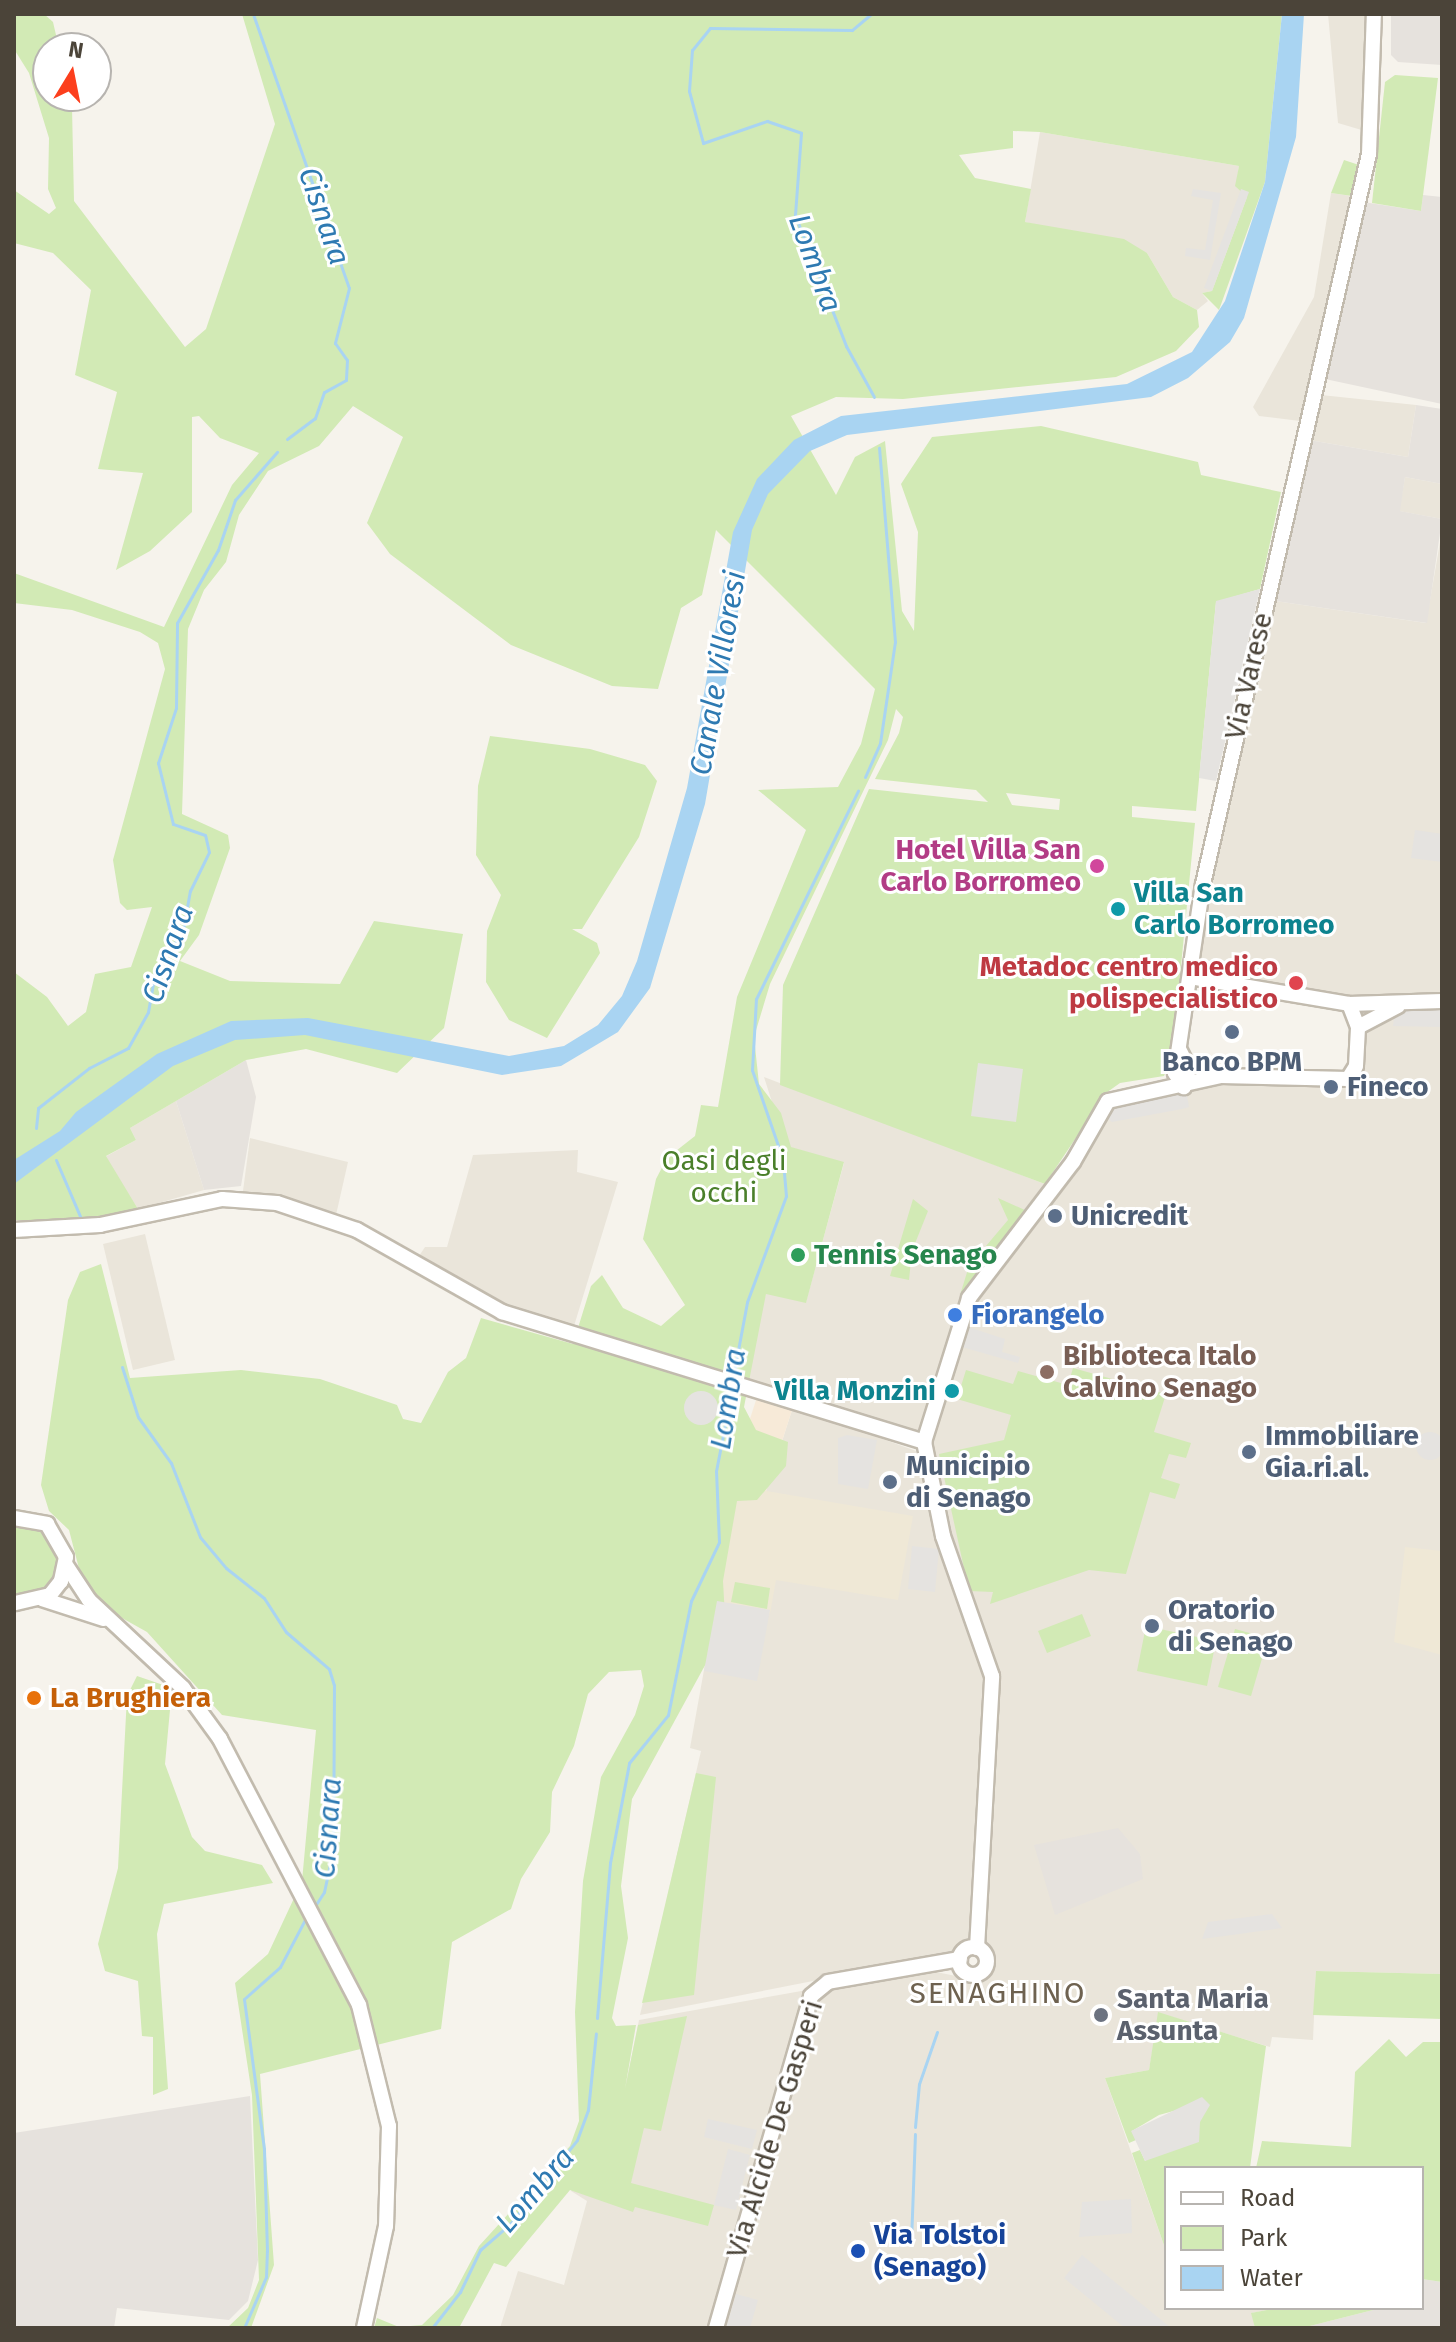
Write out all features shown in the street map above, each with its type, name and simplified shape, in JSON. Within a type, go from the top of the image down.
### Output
[{"type":"street","name":"Via Varese","points":[[1175,1073],[1225,781],[1322,379],[1369,154],[1374,14]]},
{"type":"street","points":[[1190,977],[1380,1011]]},
{"type":"street","points":[[1358,1027],[1380,1011],[1398,1005],[1442,1001]]},
{"type":"street","points":[[1150,1088],[1184,1087],[1216,1077],[1340,1081],[1352,1075],[1358,1027],[1349,1004]]},
{"type":"street","points":[[1179,1049],[1189,1069],[1184,1087]]},
{"type":"street","points":[[975,1948],[986,1957],[984,1970],[973,1975],[961,1964],[975,1948],[980,1913],[988,1818],[992,1676],[975,1616],[943,1536],[924,1442],[975,1286],[1069,1166],[1104,1104],[1150,1088],[1175,1073],[1184,1087]]},
{"type":"street","points":[[14,1230],[100,1225],[222,1199],[277,1203],[357,1230],[502,1312],[723,1384],[924,1442]]},
{"type":"street","points":[[14,1518],[32,1518],[53,1529],[66,1565],[112,1623],[183,1688],[220,1739],[318,1924],[370,2037],[384,2090],[386,2226],[364,2328]]},
{"type":"street","points":[[42,1599],[61,1581],[66,1565]]},
{"type":"street","points":[[14,1603],[42,1599],[112,1623]]},
{"type":"street","name":"Via Alcide De Gasperi","points":[[716,2328],[811,1996],[828,1982],[961,1964]]},
{"type":"shaded area","points":[[1328,14],[1367,14],[1365,131],[1338,123]]},
{"type":"shaded area","points":[[1391,14],[1442,14],[1442,65],[1398,62],[1391,55]]},
{"type":"shaded area","points":[[1040,132],[1239,166],[1236,186],[1247,197],[1212,291],[1202,293],[1208,301],[1197,310],[1173,297],[1147,253],[1025,222]]},
{"type":"shaded area","points":[[1193,189],[1221,193],[1210,260],[1185,256],[1186,248],[1205,250],[1213,200],[1191,196]]},
{"type":"shaded area","points":[[1241,189],[1249,192],[1212,291],[1204,288]]},
{"type":"shaded area","points":[[1331,193],[1358,197],[1308,422],[1259,416],[1253,407],[1314,297]]},
{"type":"shaded area","points":[[1423,195],[1442,197],[1442,404],[1325,379],[1363,202],[1421,211]]},
{"type":"shaded area","points":[[1321,395],[1416,405],[1408,457],[1309,440]]},
{"type":"shaded area","points":[[1416,405],[1442,409],[1442,484],[1405,477],[1400,511],[1442,519],[1427,623],[1269,600],[1309,440],[1408,457]]},
{"type":"shaded area","points":[[1405,477],[1442,484],[1442,519],[1399,511]]},
{"type":"shaded area","points":[[1442,531],[1442,1001],[1394,1005],[1192,975],[1269,600],[1426,623]]},
{"type":"shaded area","points":[[1260,589],[1216,781],[1199,778],[1216,601]]},
{"type":"shaded area","points":[[1415,830],[1442,834],[1442,862],[1411,858]]},
{"type":"shaded area","points":[[1442,1004],[1442,1974],[1316,1971],[1313,2040],[1272,2037],[1270,2047],[1159,2013],[1149,2070],[1105,2078],[1164,2245],[1164,2310],[1267,2310],[1252,2313],[1255,2328],[718,2328],[813,2000],[831,1989],[931,1971],[976,1980],[987,1967],[980,1953],[993,1662],[979,1614],[956,1566],[927,1442],[973,1294],[1110,1105],[1217,1079],[1347,1081],[1360,1029],[1398,1008]]},
{"type":"shaded area","points":[[1442,1006],[1442,1027],[1393,1026],[1394,1018],[1386,1019],[1396,1011]]},
{"type":"shaded area","points":[[246,1060],[256,1097],[241,1186],[204,1190],[176,1101]]},
{"type":"shaded area","points":[[978,1063],[1023,1069],[1016,1122],[971,1116]]},
{"type":"shaded area","points":[[764,1077],[1050,1186],[977,1278],[923,1432],[744,1388],[766,1293],[806,1302],[844,1163],[786,1146]]},
{"type":"shaded area","points":[[1186,1090],[1189,1107],[1112,1122],[1104,1116],[1116,1105]]},
{"type":"shaded area","points":[[176,1101],[204,1190],[138,1209],[105,1157],[136,1140],[130,1128]]},
{"type":"shaded area","points":[[250,1138],[348,1162],[336,1215],[243,1191]]},
{"type":"shaded area","points":[[578,1150],[577,1172],[618,1182],[574,1326],[502,1303],[419,1256],[425,1247],[447,1247],[473,1155]]},
{"type":"shaded area","points":[[145,1234],[175,1360],[133,1370],[103,1244]]},
{"type":"shaded area","points":[[968,1327],[1005,1339],[1002,1352],[1020,1357],[1018,1363],[962,1347]]},
{"type":"shaded area","points":[[701,1391],[713,1396],[718,1408],[713,1420],[701,1425],[689,1420],[684,1408],[689,1396]]},
{"type":"shaded area","points":[[757,1397],[793,1407],[766,1491],[730,1481]]},
{"type":"shaded area","points":[[793,1407],[919,1452],[940,1536],[987,1662],[971,1950],[640,2015],[701,1751],[690,1748],[737,1486],[766,1491]]},
{"type":"shaded area","points":[[1430,1432],[1440,1436],[1444,1446],[1440,1456],[1430,1460],[1420,1456],[1416,1446],[1420,1436]]},
{"type":"shaded area","points":[[847,1435],[877,1440],[868,1489],[838,1484],[838,1438]]},
{"type":"shaded area","points":[[737,1486],[913,1516],[898,1600],[776,1580],[770,1614],[716,1605]]},
{"type":"shaded area","points":[[912,1546],[939,1549],[935,1592],[908,1589]]},
{"type":"shaded area","points":[[1405,1547],[1442,1551],[1442,1655],[1394,1642]]},
{"type":"shaded area","points":[[717,1601],[770,1610],[757,1681],[704,1671]]},
{"type":"shaded area","points":[[1118,1828],[1140,1854],[1143,1879],[1055,1915],[1034,1845]]},
{"type":"shaded area","points":[[1272,1914],[1282,1928],[1202,1939],[1208,1922]]},
{"type":"shaded area","points":[[807,1990],[711,2328],[500,2328],[518,2271],[564,2285],[587,2201],[571,2191],[595,2151],[605,2116],[619,2119],[639,2020]]},
{"type":"shaded area","points":[[250,2096],[258,2260],[248,2301],[229,2320],[117,2308],[114,2328],[14,2328],[14,2133]]},
{"type":"shaded area","points":[[1202,2097],[1210,2105],[1200,2122],[1199,2142],[1145,2161],[1131,2131]]},
{"type":"shaded area","points":[[708,2119],[757,2130],[752,2149],[704,2137]]},
{"type":"shaded area","points":[[728,2149],[750,2155],[736,2210],[714,2205]]},
{"type":"shaded area","points":[[1131,2199],[1132,2233],[1079,2237],[1082,2202]]},
{"type":"shaded area","points":[[1082,2255],[1171,2328],[1125,2328],[1064,2278]]},
{"type":"shaded area","points":[[1424,2279],[1442,2282],[1442,2328],[1302,2328],[1373,2310],[1424,2310]]},
{"type":"shaded area","points":[[736,2294],[758,2300],[750,2328],[726,2328]]},
{"type":"green space","points":[[14,14],[44,14],[53,22],[55,32],[32,32],[32,83],[14,49]]},
{"type":"green space","name":"Oasi degli occhi","points":[[242,14],[1282,14],[1265,182],[1219,310],[1202,293],[1212,291],[1247,197],[1235,186],[1239,166],[1040,132],[1013,131],[1013,148],[959,155],[975,178],[1031,189],[1025,222],[1124,239],[1147,253],[1173,297],[1197,310],[1199,327],[1176,351],[1116,377],[903,399],[836,397],[791,416],[836,495],[855,457],[885,441],[902,611],[914,631],[918,532],[901,484],[932,437],[1041,426],[1198,462],[1201,475],[1281,492],[1260,589],[1216,602],[1196,811],[1132,806],[1132,817],[1195,823],[1172,1058],[1164,1076],[1120,1083],[1106,1093],[1045,1184],[780,1085],[783,985],[869,789],[988,802],[976,790],[875,779],[899,733],[903,717],[896,709],[888,740],[770,984],[754,1037],[759,1084],[781,1113],[791,1147],[844,1162],[806,1303],[766,1294],[744,1407],[756,1430],[788,1442],[786,1466],[757,1500],[737,1501],[723,1581],[725,1617],[715,1647],[632,1799],[621,1886],[628,1938],[612,2018],[616,2026],[636,2025],[625,2089],[638,2025],[687,2016],[661,2131],[644,2128],[631,2183],[714,2205],[708,2226],[635,2207],[633,2212],[570,2190],[506,2267],[494,2263],[459,2328],[374,2328],[377,2318],[399,2327],[422,2325],[453,2295],[479,2246],[570,2146],[579,2121],[575,2012],[583,1881],[601,1777],[635,1715],[644,1686],[641,1670],[609,1672],[588,1694],[574,1746],[552,1792],[550,1832],[521,1879],[511,1909],[452,1942],[441,2029],[260,2074],[274,2265],[251,2328],[227,2328],[248,2308],[259,2280],[252,2095],[235,1983],[268,1954],[302,1881],[316,1730],[222,1715],[147,1632],[113,1613],[83,1584],[69,1530],[49,1511],[41,1485],[68,1300],[80,1272],[101,1264],[130,1378],[241,1370],[320,1379],[397,1405],[403,1419],[421,1423],[448,1372],[466,1358],[481,1318],[573,1344],[591,1286],[602,1275],[623,1308],[661,1326],[685,1305],[643,1239],[656,1179],[667,1158],[695,1136],[701,1105],[718,1107],[737,997],[806,830],[758,790],[838,787],[861,744],[875,689],[716,530],[702,595],[681,608],[658,689],[612,686],[511,645],[390,554],[367,523],[403,437],[353,406],[319,446],[268,471],[239,515],[226,562],[204,590],[188,629],[182,814],[228,835],[230,848],[199,935],[180,961],[230,981],[340,984],[374,921],[463,934],[444,1028],[397,1073],[306,1049],[246,1060],[130,1128],[136,1140],[106,1156],[138,1209],[78,1223],[14,1220],[14,972],[47,997],[68,1026],[86,1012],[95,974],[131,967],[152,907],[127,910],[120,903],[113,860],[165,669],[158,643],[140,632],[72,610],[14,603],[14,573],[164,627],[232,485],[259,453],[220,438],[199,416],[192,417],[192,512],[150,551],[116,570],[143,473],[98,469],[117,392],[75,375],[91,290],[53,253],[14,243],[14,190],[49,214],[56,208],[48,189],[49,138],[41,112],[72,112],[74,201],[185,347],[206,329],[275,124]],"holes":[[[1006,793],[1060,799],[1059,810],[1012,805]]]},
{"type":"green space","points":[[1395,75],[1438,78],[1421,211],[1372,203],[1385,82]]},
{"type":"green space","points":[[1344,160],[1359,165],[1352,196],[1331,193]]},
{"type":"green space","points":[[490,736],[590,749],[645,765],[657,781],[639,837],[582,929],[572,929],[597,943],[600,953],[547,1038],[509,1020],[486,982],[487,931],[501,895],[476,855],[478,786]]},
{"type":"green space","points":[[998,1198],[1027,1211],[960,1295],[969,1266],[1008,1220]]},
{"type":"green space","points":[[913,1199],[928,1211],[912,1251],[909,1280],[890,1276]]},
{"type":"green space","points":[[1073,1368],[1166,1394],[1154,1432],[1191,1443],[1186,1458],[1169,1454],[1161,1478],[1180,1484],[1175,1499],[1150,1492],[1126,1574],[1089,1570],[990,1604],[993,1592],[969,1591],[939,1454],[1004,1440],[1011,1415],[957,1399],[966,1370],[1013,1384],[1018,1371],[1068,1385]]},
{"type":"green space","points":[[14,1525],[40,1528],[59,1555],[56,1577],[40,1593],[14,1595]]},
{"type":"green space","points":[[735,1582],[770,1588],[767,1609],[731,1602]]},
{"type":"green space","points":[[1082,1614],[1091,1636],[1047,1653],[1038,1631]]},
{"type":"green space","points":[[1146,1626],[1216,1641],[1207,1686],[1137,1671]]},
{"type":"green space","points":[[1235,1629],[1268,1638],[1251,1696],[1218,1687]]},
{"type":"green space","points":[[137,1676],[172,1688],[165,1764],[192,1837],[205,1851],[262,1865],[273,1883],[164,1904],[157,1934],[168,2089],[153,2095],[153,2037],[142,2036],[138,1981],[105,1971],[98,1944],[118,1868],[127,1696]]},
{"type":"green space","points":[[696,1773],[716,1777],[694,1995],[642,2003]]},
{"type":"green space","points":[[1316,1971],[1442,1974],[1442,2019],[1313,2015]]},
{"type":"green space","points":[[1158,2012],[1266,2046],[1250,2166],[1164,2166],[1164,2245],[1132,2153],[1140,2150],[1145,2161],[1202,2116],[1188,2107],[1159,2115],[1132,2131],[1136,2140],[1129,2143],[1105,2078],[1149,2070]]},
{"type":"green space","points":[[1389,2039],[1406,2057],[1423,2042],[1442,2042],[1442,2282],[1424,2279],[1424,2166],[1256,2166],[1262,2141],[1351,2147],[1355,2072]]},
{"type":"green space","points":[[1267,2310],[1373,2310],[1302,2328],[1255,2328],[1251,2313]]},
{"type":"water","name":"Canale Villoresi","points":[[1282,14],[1304,14],[1296,137],[1244,318],[1230,342],[1188,378],[1151,397],[847,435],[810,451],[768,494],[752,530],[705,804],[650,988],[618,1032],[561,1066],[502,1075],[305,1035],[235,1040],[173,1066],[14,1184],[14,1160],[60,1131],[76,1112],[157,1054],[231,1021],[308,1018],[509,1056],[564,1046],[598,1025],[622,996],[637,961],[687,788],[733,532],[757,479],[794,440],[841,416],[1127,384],[1192,352],[1225,301],[1265,182]]},
{"type":"waterway","name":"Cisnara","points":[[253,14],[349,288],[335,343],[347,360],[346,380],[324,392],[315,418],[287,439]]},
{"type":"waterway","name":"Lombra","points":[[871,14],[852,30],[710,28],[692,50],[689,91],[703,143],[767,121],[801,133],[795,215],[846,346],[874,397]]},
{"type":"waterway","name":"Lombra","points":[[865,777],[880,743],[895,642],[879,448]]},
{"type":"waterway","name":"Cisnara","points":[[36,1128],[38,1108],[89,1068],[128,1048],[148,1012],[155,973],[183,930],[190,891],[209,852],[205,835],[173,824],[158,763],[176,708],[177,623],[218,550],[235,500],[277,452]]},
{"type":"waterway","name":"Lombra","points":[[733,1377],[747,1302],[786,1196],[783,1160],[752,1070],[756,999],[858,791]]},
{"type":"waterway","name":"Cisnara","points":[[56,1160],[82,1221]]},
{"type":"waterway","name":"Cisnara","points":[[122,1367],[138,1417],[171,1463],[200,1537],[226,1568],[264,1598],[286,1632],[329,1669],[334,1685],[333,1850],[324,1892],[313,1909]]},
{"type":"waterway","name":"Lombra","points":[[597,2018],[610,1863],[629,1763],[668,1715],[691,1601],[719,1542],[716,1471],[732,1389]]},
{"type":"waterway","name":"Cisnara","points":[[244,2328],[266,2277],[267,2251],[264,2149],[244,1999],[280,1967],[308,1914]]},
{"type":"waterway","points":[[915,2127],[919,2084],[937,2032]]},
{"type":"waterway","name":"Lombra","points":[[432,2328],[460,2292],[480,2250],[510,2224],[577,2140],[588,2110],[596,2033]]},
{"type":"waterway","points":[[911,2242],[915,2134]]},
{"type":"place","name":"Hotel Villa San Carlo Borromeo","points":[[1097,866]]},
{"type":"place","name":"Villa San Carlo Borromeo","points":[[1118,909]]},
{"type":"place","name":"Metadoc centro medico polispecialistico","points":[[1296,983]]},
{"type":"place","name":"Banco BPM","points":[[1232,1032]]},
{"type":"place","name":"Fineco","points":[[1331,1087]]},
{"type":"place","name":"Unicredit","points":[[1055,1216]]},
{"type":"place","name":"Tennis Senago","points":[[798,1255]]},
{"type":"place","name":"Fiorangelo","points":[[955,1315]]},
{"type":"place","name":"Biblioteca Italo Calvino Senago","points":[[1047,1372]]},
{"type":"place","name":"Villa Monzini","points":[[952,1391]]},
{"type":"place","name":"Immobiliare Gia.ri.al.","points":[[1249,1452]]},
{"type":"place","name":"Municipio di Senago","points":[[890,1482]]},
{"type":"place","name":"Oratorio di Senago","points":[[1152,1626]]},
{"type":"place","name":"La Brughiera","points":[[34,1698]]},
{"type":"place","name":"Santa Maria Assunta","points":[[1101,2015]]},
{"type":"place","name":"Via Tolstoi (Senago)","points":[[858,2251]]},
{"type":"district","name":"SENAGHINO","points":[[998,1993]]}]
